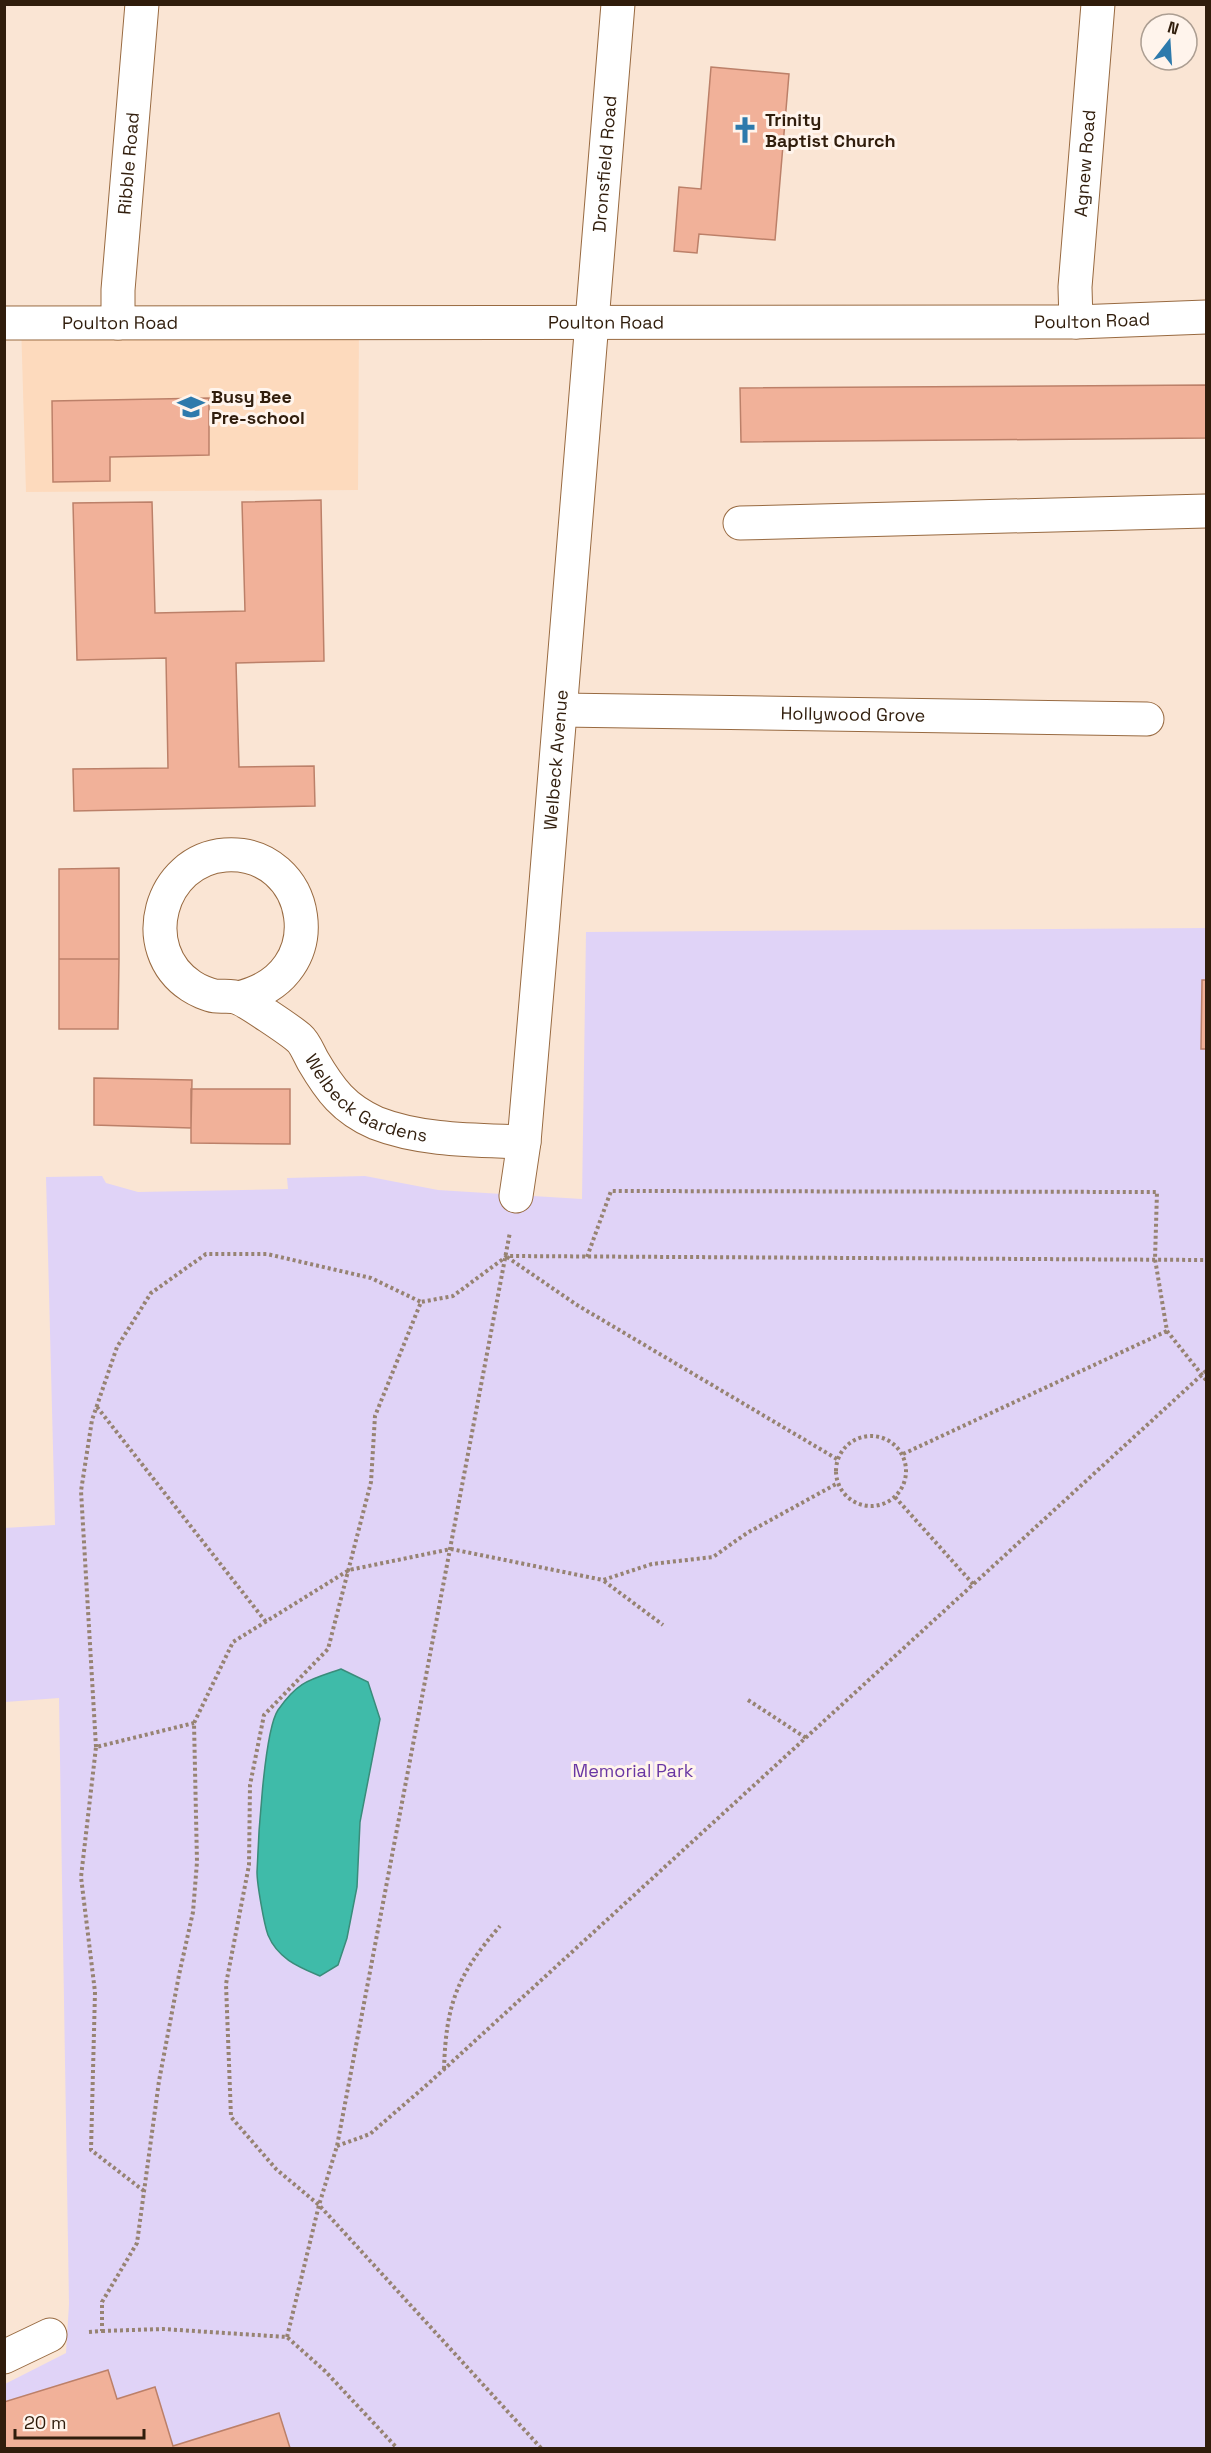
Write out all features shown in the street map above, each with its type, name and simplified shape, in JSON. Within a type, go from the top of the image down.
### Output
[{"type":"street","name":"Ribble Road","points":[[118,323],[118,290],[142,4]]},
{"type":"street","name":"Dronsfield Road","points":[[592,323],[618,4]]},
{"type":"street","name":"Agnew Road","points":[[1076,322],[1075,287],[1098,4]]},
{"type":"street","name":"Poulton Road","points":[[4,323],[1076,322],[1206,317]]},
{"type":"street","name":"Welbeck Avenue","points":[[516,1196],[524,1142],[592,323]]},
{"type":"street","points":[[740,523],[1206,511]]},
{"type":"street","name":"Hollywood Grove","points":[[561,710],[1147,719]]},
{"type":"street","name":"Welbeck Gardens","points":[[238,998],[256,993],[278,981],[293,961],[302,937],[301,912],[291,889],[273,868],[250,857],[225,855],[200,861],[179,876],[164,899],[158,924],[162,948],[172,969],[190,985],[213,996],[238,998],[300,1038],[329,1089],[349,1108],[376,1123],[409,1132],[466,1140],[524,1142]]},
{"type":"street","points":[[4,2357],[50,2335]]},
{"type":"path","points":[[587,1257],[612,1191],[1157,1192],[1155,1259],[1167,1330],[1206,1380]]},
{"type":"path","points":[[288,2337],[319,2205],[337,2146],[507,1256],[516,1196]]},
{"type":"path","points":[[145,2191],[91,2150],[95,1992],[81,1877],[96,1747],[81,1491],[96,1406],[117,1347],[151,1293],[206,1254],[267,1254],[371,1278],[421,1302],[453,1296],[507,1256],[1206,1260]]},
{"type":"path","points":[[507,1256],[577,1305],[837,1460]]},
{"type":"path","points":[[421,1302],[375,1416],[371,1482],[328,1649],[264,1714],[250,1785],[249,1865],[226,1984],[231,2117],[276,2169],[319,2205],[541,2448]]},
{"type":"path","points":[[903,1454],[1167,1330]]},
{"type":"path","points":[[337,2146],[370,2134],[444,2069],[1206,1371]]},
{"type":"path","points":[[96,1406],[266,1622]]},
{"type":"path","points":[[874,1435],[886,1438],[896,1444],[903,1454],[907,1466],[903,1488],[886,1504],[862,1506],[843,1493],[838,1483],[837,1460],[852,1441],[863,1436],[874,1435]]},
{"type":"path","points":[[603,1580],[652,1564],[713,1557],[747,1533],[838,1483]]},
{"type":"path","points":[[895,1497],[973,1584]]},
{"type":"path","points":[[102,2331],[102,2302],[137,2243],[159,2081],[193,1912],[197,1862],[194,1723],[233,1642],[349,1570],[451,1550],[603,1580],[663,1625]]},
{"type":"path","points":[[748,1700],[806,1738]]},
{"type":"path","points":[[96,1747],[194,1723]]},
{"type":"path","points":[[444,2069],[445,2031],[455,1992],[476,1954],[500,1926]]},
{"type":"path","points":[[50,2335],[163,2329],[288,2337],[325,2371],[397,2448]]},
{"type":"shaded area","name":"Busy Bee Pre-school","points":[[21,323],[359,323],[358,490],[26,492]]},
{"type":"green space","name":"Memorial Park","points":[[1206,928],[1206,2448],[5,2448],[5,2384],[66,2353],[69,2304],[59,1698],[5,1702],[4,1528],[55,1525],[46,1177],[102,1176],[106,1183],[138,1192],[288,1189],[287,1178],[365,1176],[438,1190],[582,1199],[586,932]]},
{"type":"water","points":[[341,1669],[368,1682],[380,1719],[360,1822],[357,1887],[347,1938],[338,1965],[320,1976],[283,1956],[268,1935],[257,1878],[259,1837],[265,1763],[273,1722],[278,1710],[298,1687]]},
{"type":"building","name":"Trinity Baptist Church","points":[[711,67],[789,74],[775,240],[699,234],[697,253],[674,251],[679,187],[701,189]]},
{"type":"building","points":[[1206,385],[1206,438],[741,442],[740,388]]},
{"type":"building","points":[[209,398],[209,455],[110,457],[110,481],[53,482],[52,401]]},
{"type":"building","points":[[321,500],[324,661],[236,663],[239,767],[314,766],[315,806],[74,811],[73,769],[168,768],[166,658],[77,660],[73,503],[152,502],[155,613],[245,611],[242,502]]},
{"type":"building","points":[[119,868],[119,959],[59,959],[59,869]]},
{"type":"building","points":[[59,959],[119,959],[118,1029],[59,1029]]},
{"type":"building","points":[[1202,980],[1206,980],[1206,1049],[1201,1049]]},
{"type":"building","points":[[94,1078],[192,1080],[191,1128],[94,1125]]},
{"type":"building","points":[[191,1089],[290,1089],[290,1144],[191,1143]]},
{"type":"building","points":[[108,2370],[117,2399],[155,2387],[173,2446],[279,2413],[290,2448],[4,2448],[4,2402]]},
{"type":"place","name":"Trinity Baptist Church","points":[[745,130]]},
{"type":"place","name":"Busy Bee Pre-school","points":[[191,407]]}]
